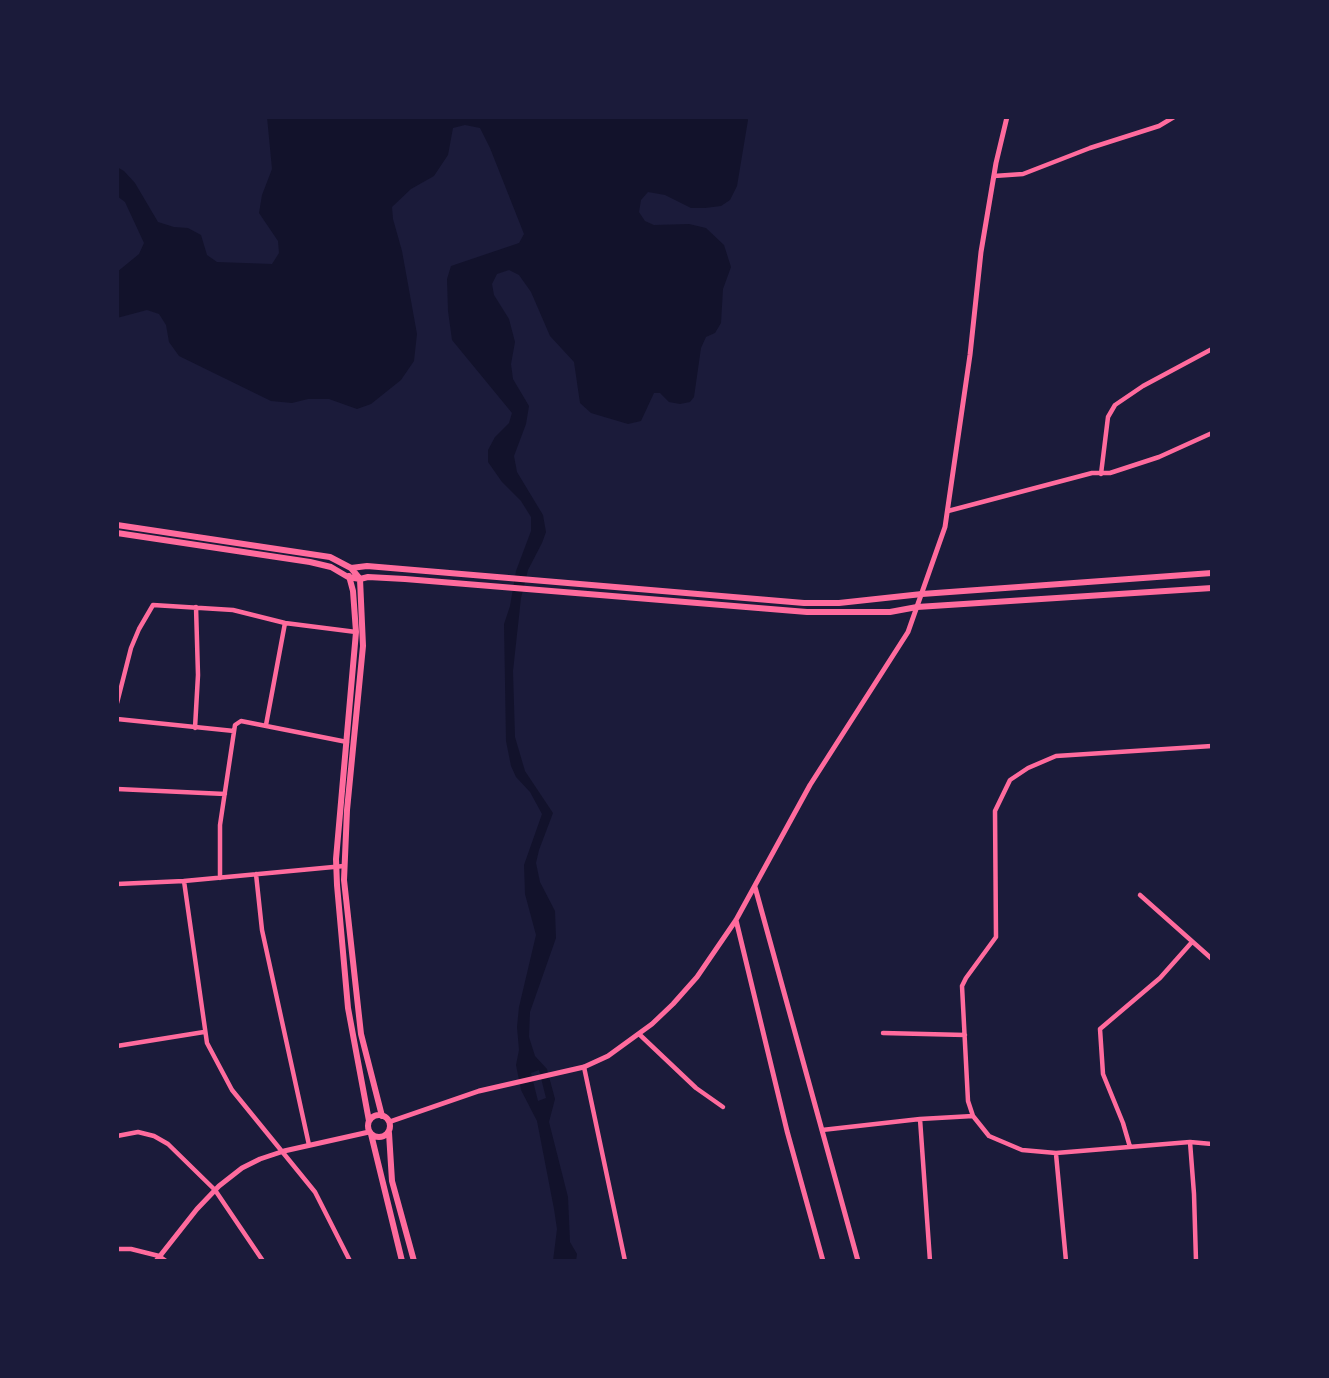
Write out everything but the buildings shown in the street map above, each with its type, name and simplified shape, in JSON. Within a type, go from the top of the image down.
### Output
[{"type":"main road","points":[[117,525],[330,557],[351,568],[360,579],[360,633],[340,865],[348,1008],[370,1133],[402,1261]]},
{"type":"main road","points":[[117,533],[310,562],[360,579],[490,586],[807,612],[890,612],[917,607],[1212,588]]},
{"type":"main road","points":[[351,568],[367,566],[804,603],[838,603],[922,594],[1212,573]]},
{"type":"main road","points":[[351,568],[348,577],[360,633]]},
{"type":"main road","points":[[340,865],[360,1034],[382,1115],[390,1122],[392,1181],[414,1261]]},
{"type":"main road","points":[[369,1121],[382,1115]]},
{"type":"main road","points":[[370,1133],[379,1138],[389,1133]]},
{"type":"street","points":[[390,1122],[479,1091],[584,1067],[608,1056],[666,1011],[697,977],[736,920],[810,785],[908,632],[945,527],[981,252],[1007,117]]},
{"type":"street","points":[[994,176],[1023,174],[1090,148],[1159,126],[1174,117]]},
{"type":"street","points":[[1101,474],[1108,417],[1115,405],[1143,386],[1212,349]]},
{"type":"street","points":[[948,511],[1092,473],[1101,474],[1158,457],[1212,433]]},
{"type":"street","points":[[117,703],[131,648],[151,607],[159,604],[233,610],[285,623],[360,633]]},
{"type":"street","points":[[195,728],[198,675],[196,607]]},
{"type":"street","points":[[266,725],[285,623]]},
{"type":"street","points":[[117,719],[234,731]]},
{"type":"street","points":[[220,878],[219,838],[235,725],[241,721],[350,742]]},
{"type":"street","points":[[1212,746],[1056,756],[1028,768],[1010,780],[995,811],[996,937],[962,986],[968,1101],[972,1116],[981,1128],[1004,1144],[1022,1150],[1056,1153],[1190,1142],[1212,1144]]},
{"type":"street","points":[[117,789],[225,794]]},
{"type":"street","points":[[117,884],[220,878],[340,865]]},
{"type":"street","points":[[256,874],[262,930],[309,1145]]},
{"type":"street","points":[[184,881],[204,1032],[216,1064],[228,1083],[315,1192],[350,1261]]},
{"type":"street","points":[[755,887],[858,1261]]},
{"type":"street","points":[[1140,895],[1212,959]]},
{"type":"street","points":[[736,920],[823,1261]]},
{"type":"street","points":[[1130,1147],[1124,1123],[1103,1074],[1100,1029],[1160,978],[1192,942]]},
{"type":"street","points":[[117,1046],[204,1032]]},
{"type":"street","points":[[883,1033],[965,1035]]},
{"type":"street","points":[[639,1034],[696,1088],[723,1107]]},
{"type":"street","points":[[584,1067],[625,1261]]},
{"type":"street","points":[[822,1130],[972,1116]]},
{"type":"street","points":[[920,1119],[930,1261]]},
{"type":"street","points":[[117,1136],[138,1132],[154,1136],[168,1144],[215,1189],[263,1261]]},
{"type":"street","points":[[157,1258],[215,1189],[242,1168],[260,1158],[284,1151],[370,1133]]},
{"type":"street","points":[[1190,1142],[1196,1261]]},
{"type":"street","points":[[1056,1153],[1066,1261]]},
{"type":"street","points":[[117,1250],[131,1249],[166,1261]]},
{"type":"shaded area","points":[[267,117],[747,117],[748,120],[737,186],[730,200],[721,206],[691,208],[665,195],[648,192],[641,200],[639,212],[645,221],[654,225],[689,224],[706,228],[724,245],[731,267],[723,289],[721,323],[715,333],[706,337],[701,348],[694,397],[690,402],[669,402],[660,393],[654,393],[641,421],[628,424],[591,413],[580,403],[574,362],[550,336],[531,292],[519,275],[509,270],[497,274],[492,284],[494,295],[509,319],[515,342],[511,364],[513,379],[529,406],[526,424],[514,456],[517,472],[543,515],[546,532],[528,570],[521,598],[513,671],[515,737],[525,771],[553,813],[536,863],[540,882],[555,911],[556,938],[530,1012],[529,1037],[535,1056],[547,1069],[555,1099],[549,1122],[568,1197],[570,1242],[577,1254],[576,1261],[553,1261],[557,1229],[554,1209],[537,1121],[521,1090],[516,1065],[519,1050],[519,1007],[536,935],[525,894],[524,865],[542,814],[530,792],[516,777],[506,741],[504,624],[516,571],[531,531],[531,517],[488,462],[488,450],[495,437],[509,423],[512,413],[452,340],[448,311],[447,279],[451,266],[519,243],[524,234],[480,128],[465,125],[453,128],[448,155],[434,176],[411,189],[392,207],[417,334],[414,361],[401,380],[371,404],[357,409],[329,399],[308,399],[292,403],[271,401],[179,356],[169,342],[166,325],[159,314],[147,310],[117,318],[117,272],[139,254],[144,243],[125,202],[117,196],[117,167],[135,183],[158,222],[188,228],[201,235],[207,255],[217,262],[272,264],[279,253],[278,241],[259,213],[262,195],[272,169]],"holes":[[[539,1070],[546,1098],[538,1101],[531,1073]]]}]
